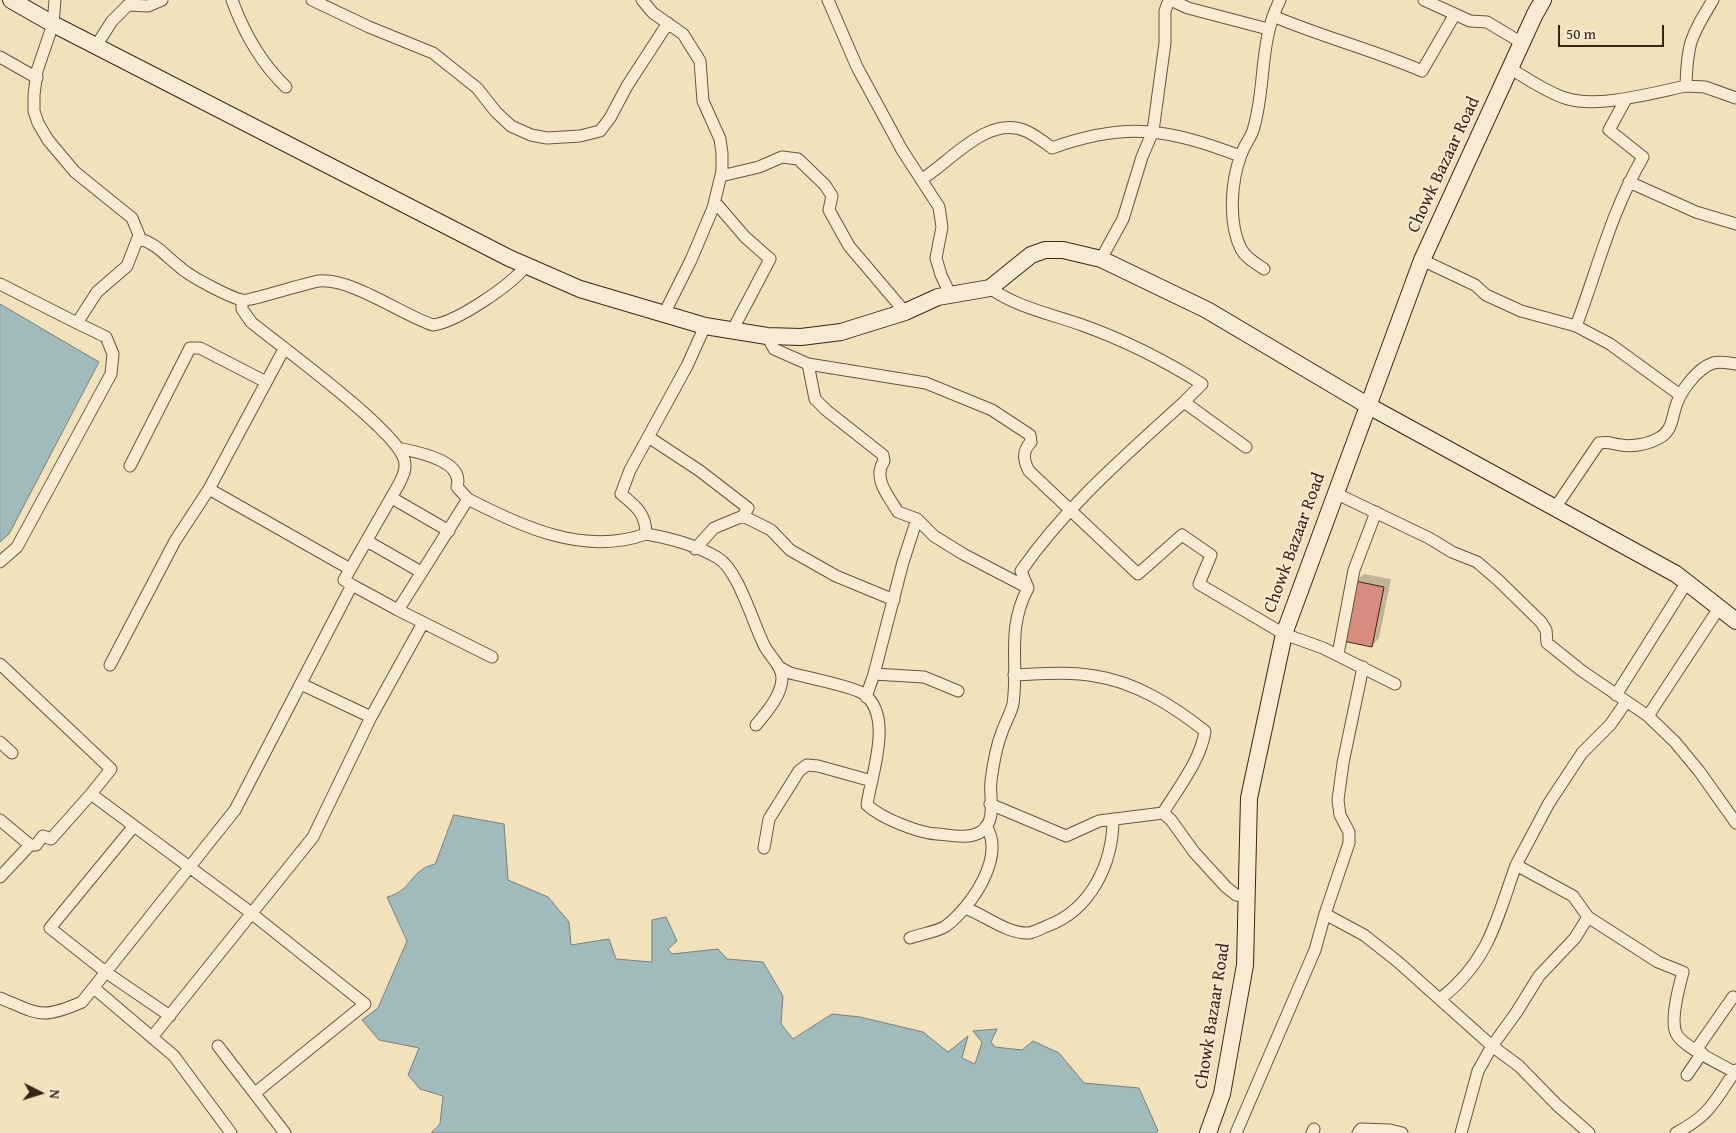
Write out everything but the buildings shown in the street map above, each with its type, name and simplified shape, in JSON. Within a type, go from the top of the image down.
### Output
[{"type":"street","points":[[11,0],[53,24],[526,266],[580,289],[705,326],[767,336],[801,337],[841,332],[905,312],[938,297],[990,288],[1032,255],[1045,250],[1063,250],[1101,259],[1207,310],[1367,404],[1676,574],[1736,621]]},
{"type":"street","points":[[55,0],[53,24],[37,78],[34,111],[48,140],[75,172],[132,218],[139,235],[127,266],[97,292],[77,322]]},
{"type":"street","points":[[96,46],[112,21],[128,5],[148,6],[162,0]]},
{"type":"street","points":[[232,0],[243,31],[272,74],[286,87]]},
{"type":"street","points":[[312,0],[370,28],[433,53],[477,88],[496,112],[511,126],[531,135],[547,138],[580,136],[600,131],[610,118],[626,86],[668,23]]},
{"type":"street","points":[[642,0],[652,13],[683,34],[700,61],[702,102],[720,139],[721,176],[715,202],[688,267],[664,314]]},
{"type":"street","points":[[828,0],[856,67],[902,150],[939,208],[942,227],[936,258],[941,275],[951,296]]},
{"type":"street","points":[[1101,259],[1123,219],[1142,156],[1153,131],[1165,43],[1166,11],[1170,0],[1188,8],[1268,29]]},
{"type":"street","points":[[1264,270],[1248,258],[1241,249],[1236,235],[1233,194],[1240,156],[1254,128],[1262,59],[1268,29],[1280,0]]},
{"type":"street","points":[[1424,0],[1470,21],[1488,22],[1522,43]]},
{"type":"street","name":"Chowk Bazaar Road","points":[[1208,1133],[1222,1094],[1245,965],[1249,798],[1284,634],[1367,404],[1422,260],[1543,0]]},
{"type":"street","points":[[1686,86],[1687,51],[1692,35],[1713,0]]},
{"type":"street","points":[[1273,16],[1307,30],[1394,59],[1422,71],[1455,14]]},
{"type":"street","points":[[0,57],[37,78]]},
{"type":"street","points":[[1511,69],[1566,99],[1585,102],[1626,99],[1686,86],[1705,87],[1736,98]]},
{"type":"street","points":[[1576,326],[1595,277],[1603,244],[1629,182],[1643,157],[1609,130],[1626,99]]},
{"type":"street","points":[[922,179],[937,170],[977,137],[1003,128],[1025,130],[1052,148],[1120,130],[1153,131],[1187,138],[1240,156]]},
{"type":"street","points":[[721,176],[759,167],[782,156],[798,159],[829,190],[832,196],[829,210],[849,246],[905,312]]},
{"type":"street","points":[[1629,182],[1696,212],[1736,224]]},
{"type":"street","points":[[715,202],[745,237],[770,259],[732,331]]},
{"type":"street","points":[[138,238],[153,243],[180,268],[242,301],[320,281],[349,288],[379,299],[426,322],[442,324],[506,286],[526,266]]},
{"type":"street","points":[[1422,260],[1475,285],[1486,294],[1521,311],[1576,326],[1610,344],[1680,395]]},
{"type":"street","points":[[0,284],[106,337],[114,354],[111,374],[21,540],[17,547],[0,562]]},
{"type":"street","points":[[990,288],[1003,297],[1083,325],[1142,350],[1202,384],[1120,460],[1043,540],[1021,571],[1028,588]]},
{"type":"street","points":[[242,301],[242,309],[251,322],[362,413],[398,448],[404,460],[405,472],[344,580],[492,658]]},
{"type":"street","points":[[646,534],[646,522],[638,508],[621,494],[630,470],[650,438],[705,326]]},
{"type":"street","points":[[767,336],[774,349],[808,364],[926,383],[992,410],[1030,435],[1031,442],[1026,447],[1024,454],[1025,464],[1037,480],[1071,509],[1138,574],[1182,536],[1211,555],[1199,584],[1284,634],[1338,654],[1395,684]]},
{"type":"street","points":[[130,466],[190,348],[200,348],[266,382]]},
{"type":"street","points":[[110,665],[175,541],[209,489],[284,349]]},
{"type":"street","points":[[1556,508],[1599,443],[1610,441],[1620,445],[1633,446],[1661,438],[1674,422],[1674,411],[1680,395],[1703,368],[1714,362],[1736,364]]},
{"type":"street","points":[[808,364],[815,399],[883,455],[884,461],[880,467],[879,476],[898,512],[917,520],[934,536],[963,554],[1028,588]]},
{"type":"street","points":[[1184,402],[1246,447]]},
{"type":"street","points":[[650,438],[700,471],[748,508],[743,516],[714,528],[695,549]]},
{"type":"street","points":[[398,448],[433,457],[446,463],[456,472],[459,480],[457,487],[468,499],[506,519],[553,535],[588,542],[613,543],[646,534],[662,537],[719,559],[732,571],[765,647],[779,667],[782,679],[770,708],[756,725]]},
{"type":"street","points":[[209,489],[350,569]]},
{"type":"street","points":[[1335,493],[1429,538],[1452,552],[1477,562],[1541,622],[1546,630],[1548,643],[1552,647],[1582,672],[1648,716],[1693,764],[1736,823]]},
{"type":"street","points":[[392,498],[449,531]]},
{"type":"street","points":[[398,610],[468,499]]},
{"type":"street","points":[[1338,654],[1354,570],[1376,512]]},
{"type":"street","points":[[743,516],[771,530],[790,550],[836,576],[894,600]]},
{"type":"street","points":[[866,697],[874,674],[903,562],[917,520]]},
{"type":"street","points":[[367,541],[421,572]]},
{"type":"street","points":[[1616,695],[1687,582]]},
{"type":"street","points":[[0,998],[34,1013],[55,1014],[82,1002],[107,973],[236,810],[352,585]]},
{"type":"street","points":[[779,667],[790,673],[864,694],[874,707],[879,736],[868,805],[886,818],[932,834],[972,836],[986,826],[991,815],[990,804],[994,761],[1012,705],[1018,607],[1028,588]]},
{"type":"street","points":[[1648,716],[1719,608]]},
{"type":"street","points":[[152,1036],[313,837],[371,718],[423,623]]},
{"type":"street","points":[[0,664],[111,769],[50,839],[43,836],[36,844],[30,845],[0,877]]},
{"type":"street","points":[[1236,1133],[1294,1005],[1315,950],[1349,842],[1349,832],[1340,815],[1338,800],[1343,763],[1363,667]]},
{"type":"street","points":[[874,674],[924,676],[958,691]]},
{"type":"street","points":[[1014,675],[1067,674],[1096,676],[1116,681],[1150,694],[1178,711],[1205,731],[1204,740],[1195,760],[1163,814]]},
{"type":"street","points":[[301,684],[371,718]]},
{"type":"street","points":[[1440,999],[1460,984],[1488,945],[1516,865],[1549,803],[1582,753],[1610,725],[1626,702]]},
{"type":"street","points":[[0,742],[12,753]]},
{"type":"street","points":[[764,848],[769,819],[799,771],[807,765],[818,766],[872,781]]},
{"type":"street","points":[[91,794],[251,913],[365,1004],[255,1093]]},
{"type":"street","points":[[990,804],[1066,836],[1099,821],[1163,814],[1171,820],[1194,852],[1226,887],[1236,895],[1247,896]]},
{"type":"street","points":[[965,908],[1017,931],[1030,933],[1062,920],[1076,909],[1095,886],[1106,862],[1113,837],[1112,819]]},
{"type":"street","points":[[0,820],[30,845]]},
{"type":"street","points":[[134,826],[50,928],[107,973],[170,1016]]},
{"type":"street","points":[[910,938],[944,927],[973,900],[986,872],[992,849],[990,833],[986,826]]},
{"type":"street","points":[[1516,865],[1573,896],[1588,917],[1658,962],[1683,972],[1675,1015],[1676,1033],[1684,1042],[1699,1052],[1735,1071],[1718,1099],[1698,1121],[1676,1133]]},
{"type":"street","points":[[1325,914],[1364,935],[1492,1046],[1519,1066],[1557,1105],[1589,1133]]},
{"type":"street","points":[[1461,1133],[1478,1071],[1492,1046],[1516,1013],[1539,976],[1575,938],[1588,917]]},
{"type":"street","points":[[94,988],[174,1056],[231,1133]]},
{"type":"street","points":[[1687,1075],[1733,997]]},
{"type":"street","points":[[218,1046],[285,1133]]},
{"type":"street","points":[[1358,1133],[1361,1129],[1390,1130],[1402,1133]]},
{"type":"water","points":[[0,304],[99,362],[9,534],[0,542]]},
{"type":"water","points":[[454,815],[504,824],[508,880],[548,897],[569,922],[571,945],[609,939],[616,959],[652,962],[652,920],[666,917],[677,941],[668,949],[672,954],[718,949],[727,959],[763,962],[783,996],[781,1024],[793,1039],[832,1014],[860,1017],[923,1032],[948,1052],[968,1036],[962,1058],[975,1064],[982,1042],[973,1031],[997,1029],[991,1042],[995,1047],[1022,1050],[1033,1041],[1059,1053],[1084,1083],[1139,1088],[1158,1131],[1156,1133],[431,1133],[440,1124],[443,1096],[420,1089],[408,1075],[419,1048],[379,1040],[362,1020],[378,1008],[407,941],[387,897],[402,890],[420,871],[435,864]]}]
